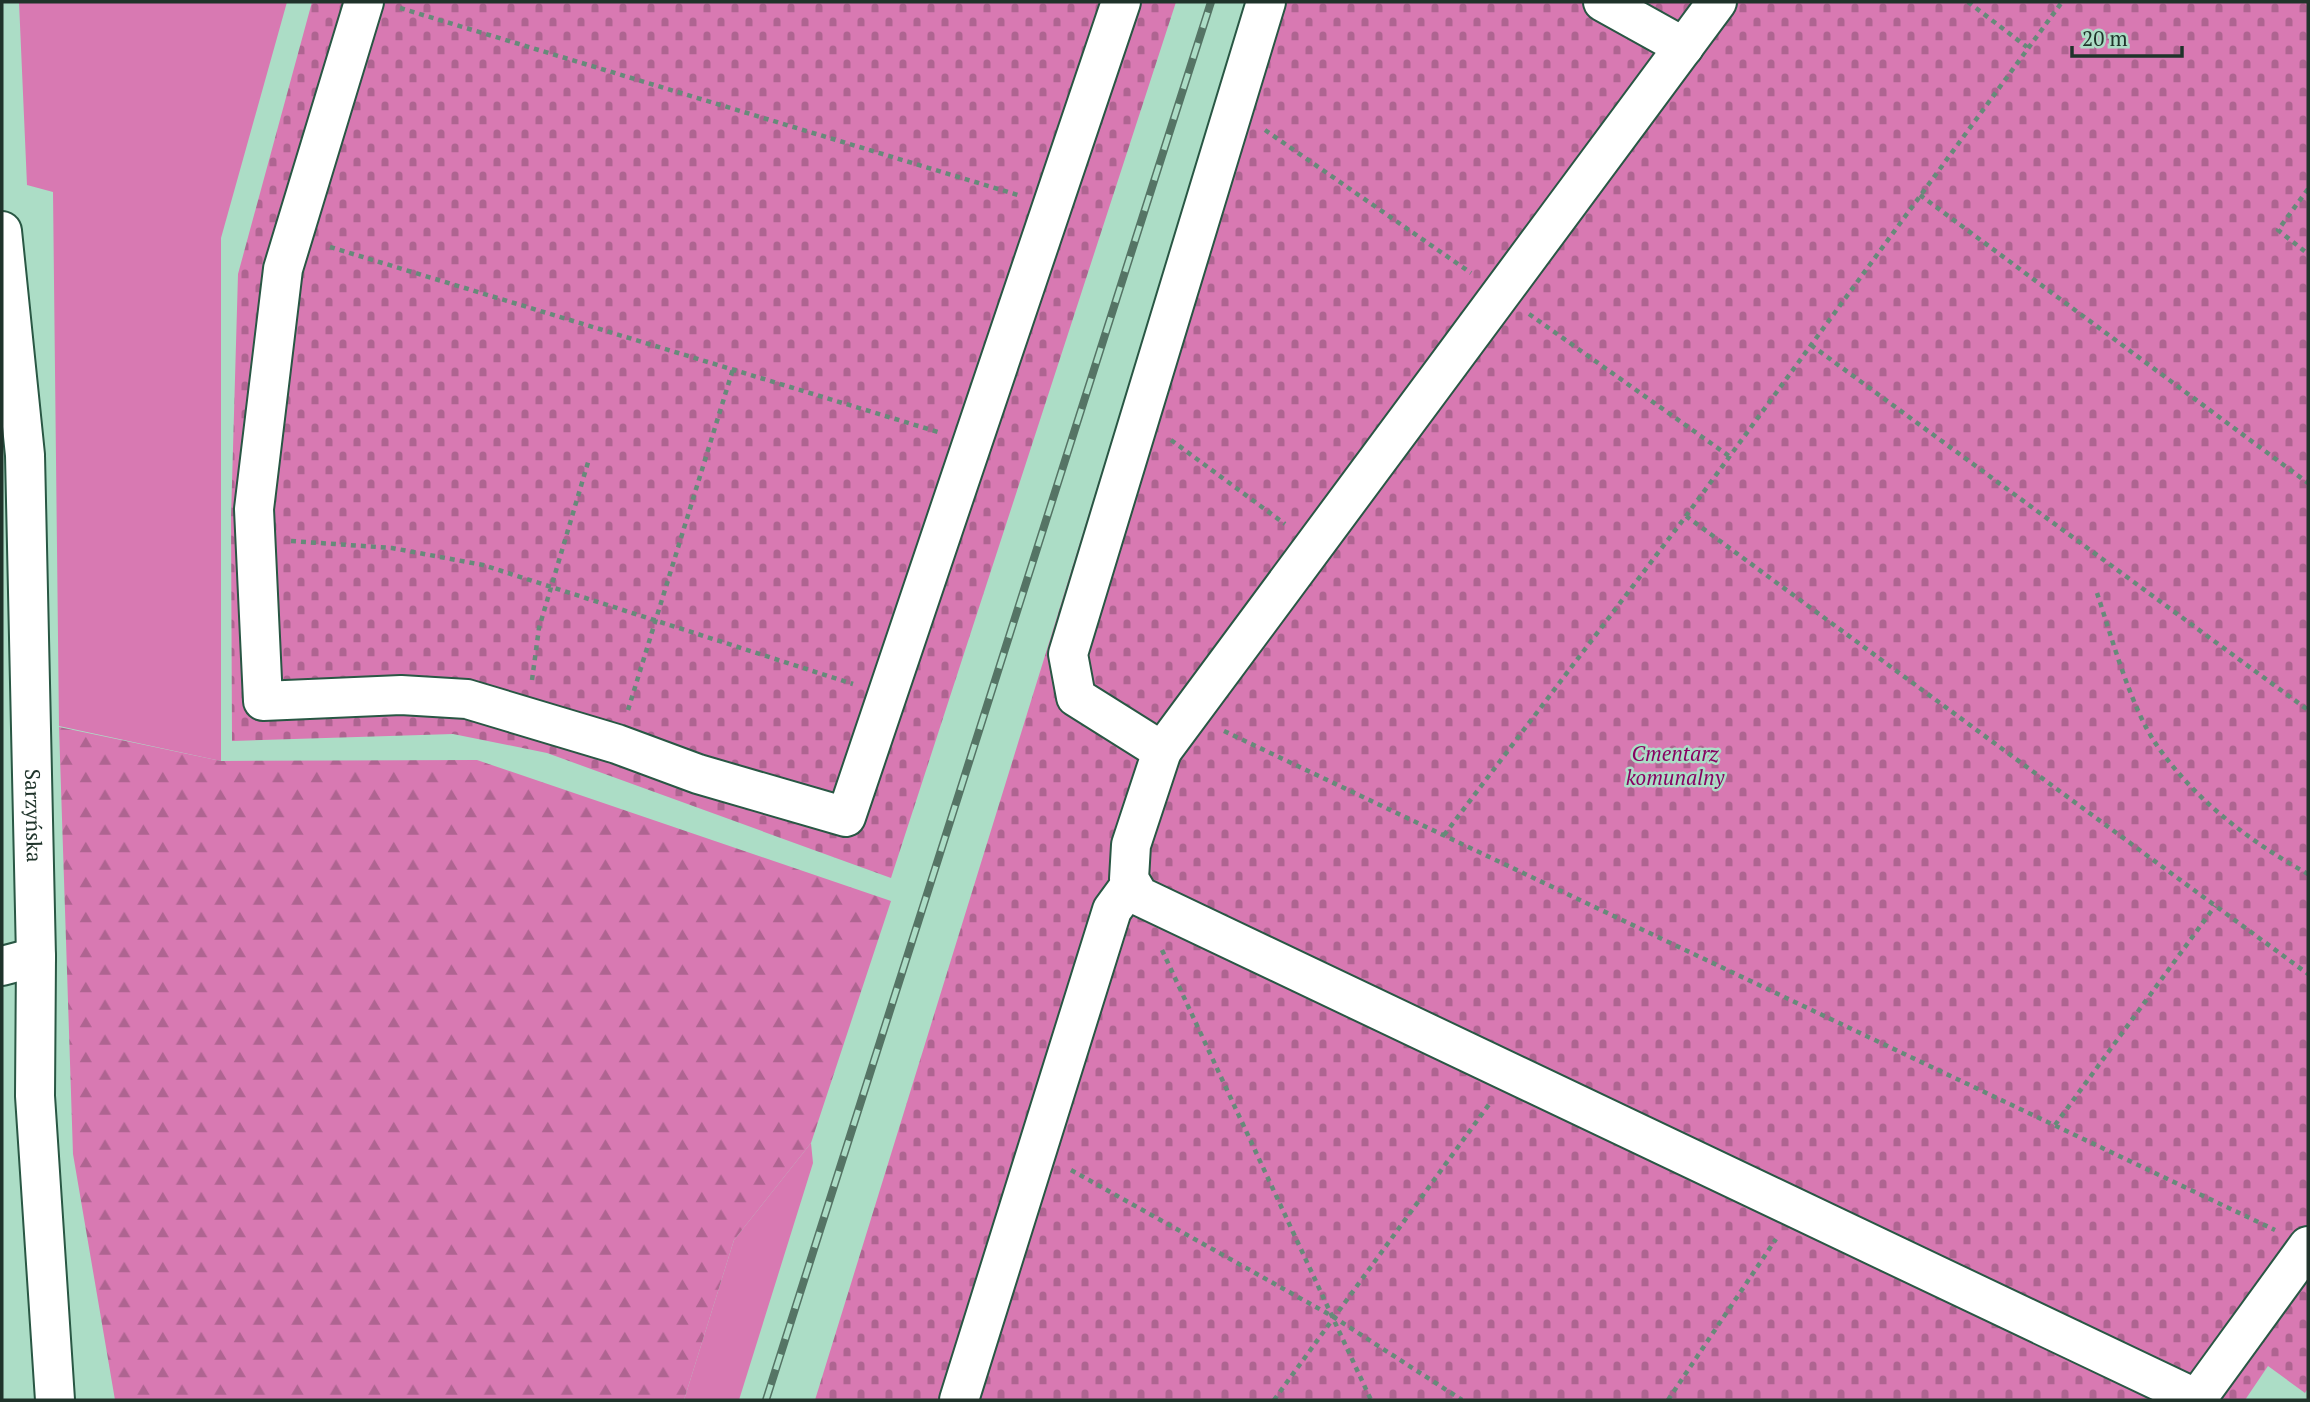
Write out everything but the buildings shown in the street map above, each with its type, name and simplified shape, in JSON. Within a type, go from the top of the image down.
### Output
[{"type":"street","points":[[379,4],[292,236],[283,268],[265,395],[254,509],[263,701],[401,695],[467,699],[617,744],[698,774],[846,817],[1121,2]]},
{"type":"street","points":[[1162,751],[1076,697],[1068,654],[1266,2]]},
{"type":"street","points":[[1604,2],[1684,47]]},
{"type":"street","points":[[1717,2],[1162,751],[1131,845],[1131,884],[1139,896],[1163,909],[2197,1400],[2296,1240]]},
{"type":"street","name":"Sarzyńska","points":[[2,231],[25,455],[19,961],[35,1096],[55,1400]]},
{"type":"street","points":[[959,1400],[1112,911],[1131,884]]},
{"type":"path","points":[[1968,2],[2027,47]]},
{"type":"path","points":[[1444,835],[1686,516],[2062,2]]},
{"type":"path","points":[[379,4],[1052,206]]},
{"type":"path","points":[[2308,189],[2278,230],[2308,254]]},
{"type":"path","points":[[1920,195],[2308,483]]},
{"type":"path","points":[[292,236],[972,443]]},
{"type":"path","points":[[1811,345],[2308,710]]},
{"type":"path","points":[[617,744],[733,369]]},
{"type":"path","points":[[1140,417],[1314,545]]},
{"type":"path","points":[[529,716],[538,628],[589,459]]},
{"type":"path","points":[[1686,516],[2308,974]]},
{"type":"path","points":[[255,539],[392,548],[483,565],[887,695]]},
{"type":"path","points":[[2097,593],[2127,682],[2157,746],[2214,809],[2258,846],[2308,874]]},
{"type":"path","points":[[1189,714],[2296,1240]]},
{"type":"path","points":[[2055,1125],[2215,905]]},
{"type":"path","points":[[1160,946],[1371,1400]]},
{"type":"path","points":[[1274,1400],[1332,1316],[1511,1074]]},
{"type":"path","points":[[1037,1151],[1332,1316],[1462,1400]]},
{"type":"path","points":[[1668,1400],[1796,1209]]},
{"type":"green space","points":[[19,2],[287,2],[221,238],[221,761],[59,726],[53,192],[27,185]]},
{"type":"green space","points":[[312,2],[1176,2],[891,878],[547,753],[453,734],[232,741],[231,518],[238,274]]},
{"type":"green space","name":"Cmentarz komunalny","points":[[1247,2],[2308,2],[2308,1388],[2305,1393],[2268,1366],[2245,1400],[815,1400]]},
{"type":"green space","points":[[59,727],[221,761],[477,760],[891,901],[811,1143],[734,1240],[684,1400],[115,1400],[73,1154]]},
{"type":"green space","points":[[811,1143],[813,1163],[739,1400],[684,1400],[734,1240]]},
{"type":"railway","points":[[766,1400],[1211,2]]}]
